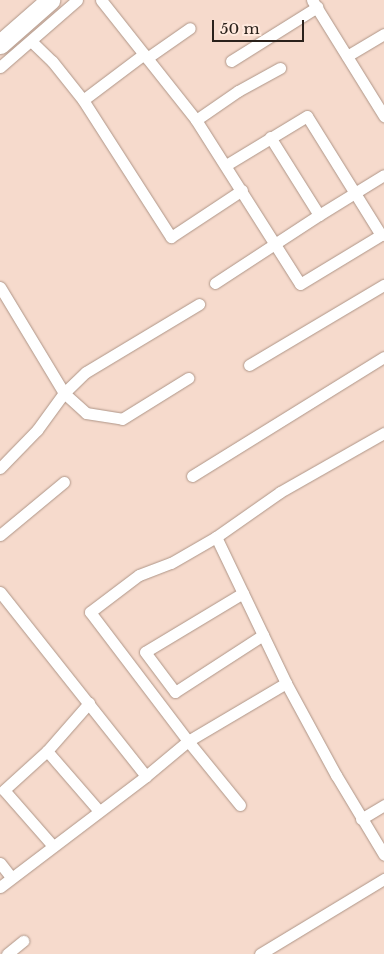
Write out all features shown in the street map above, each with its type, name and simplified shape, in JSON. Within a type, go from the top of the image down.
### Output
[{"type":"highway","points":[[0,44],[50,0]]},
{"type":"street","points":[[0,67],[77,0]]},
{"type":"street","points":[[101,0],[196,120],[300,284],[380,235],[307,116],[226,165]]},
{"type":"street","points":[[231,61],[314,3],[383,111]]},
{"type":"street","points":[[83,100],[190,28]]},
{"type":"street","points":[[347,56],[384,34]]},
{"type":"street","points":[[31,40],[47,55],[83,100],[171,237],[242,190]]},
{"type":"street","points":[[196,120],[238,92],[280,68]]},
{"type":"street","points":[[270,137],[319,215]]},
{"type":"street","points":[[215,283],[384,175]]},
{"type":"street","points":[[249,365],[384,285]]},
{"type":"street","points":[[0,288],[64,393],[86,413],[122,419],[188,378]]},
{"type":"street","points":[[0,468],[37,430],[64,393],[86,372],[199,304]]},
{"type":"street","points":[[192,476],[384,357]]},
{"type":"street","points":[[240,805],[188,741],[90,612],[139,575],[171,563],[216,537],[280,492],[384,433]]},
{"type":"street","points":[[0,534],[64,482]]},
{"type":"street","points":[[216,537],[286,683],[361,819],[384,855]]},
{"type":"street","points":[[0,592],[146,776]]},
{"type":"street","points":[[243,593],[145,652],[175,692],[263,636]]},
{"type":"street","points":[[0,886],[146,776],[188,741],[286,683]]},
{"type":"street","points":[[53,846],[2,788],[47,751],[89,702]]},
{"type":"street","points":[[47,751],[99,811]]},
{"type":"street","points":[[361,819],[384,805]]},
{"type":"street","points":[[0,863],[11,877]]},
{"type":"street","points":[[260,954],[384,879]]},
{"type":"street","points":[[7,954],[23,941]]}]
